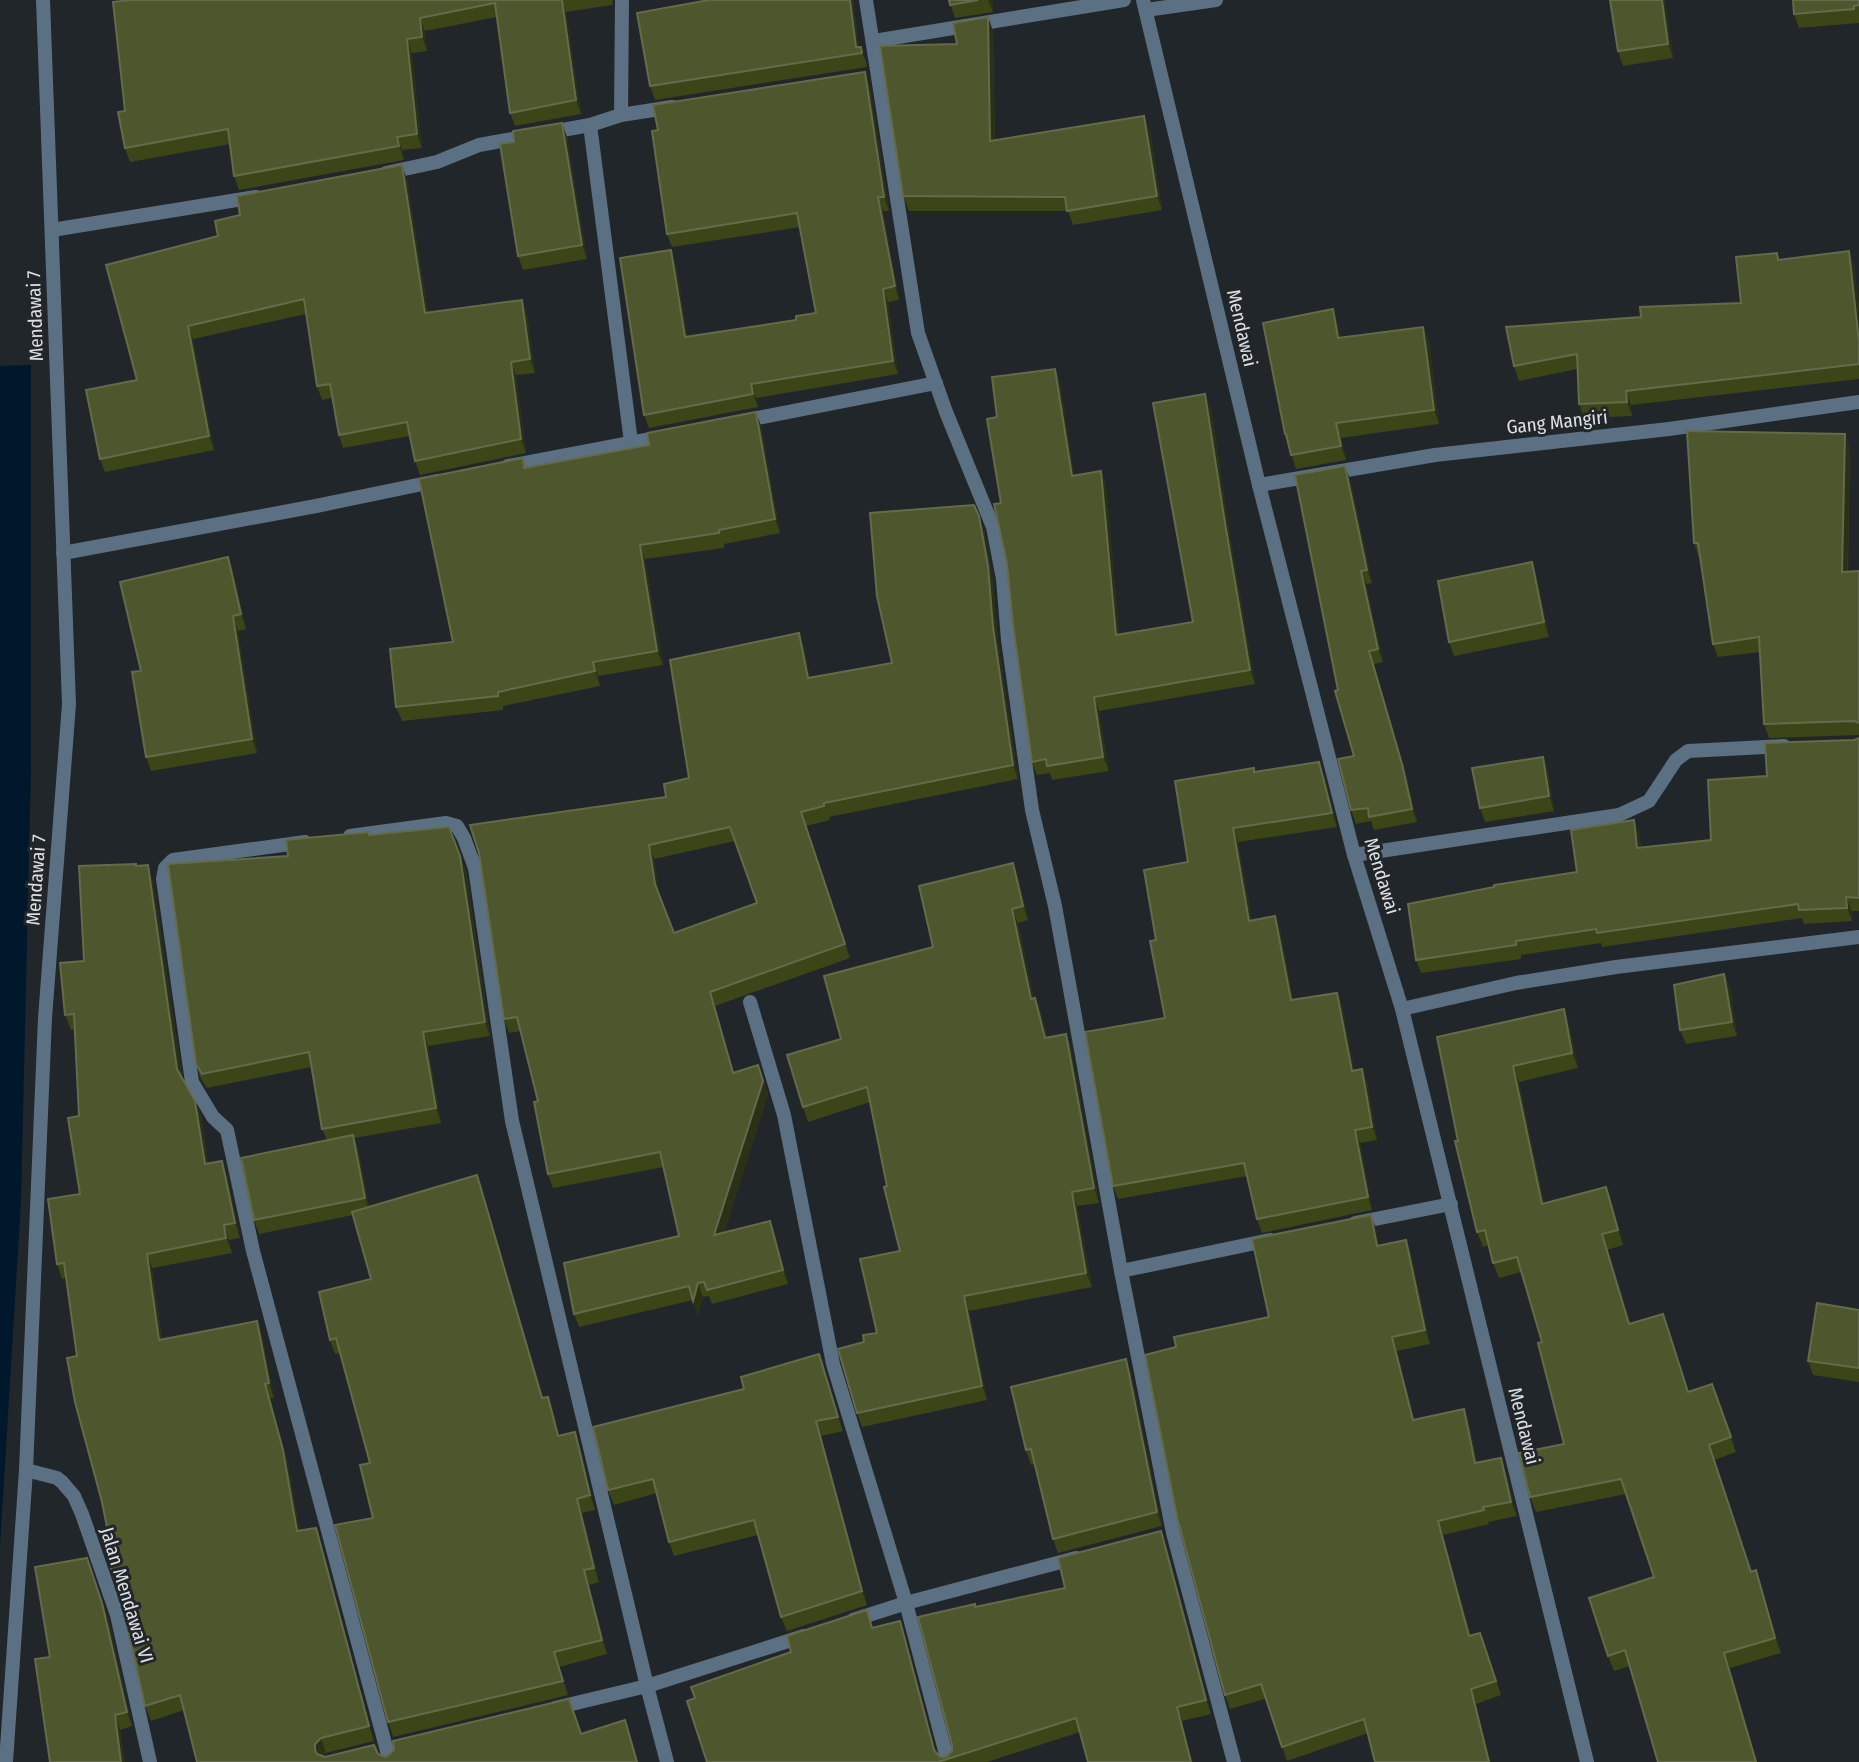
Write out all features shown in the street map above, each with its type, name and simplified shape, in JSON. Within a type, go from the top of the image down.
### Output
[{"type":"street","name":"Mendawai 7","points":[[6,1762],[26,1470],[45,1018],[69,704],[43,0]]},
{"type":"street","points":[[621,116],[622,0]]},
{"type":"street","points":[[866,0],[874,41],[871,76],[918,333],[993,527],[1003,579],[1032,810],[1055,906],[1166,1535],[1234,1762]]},
{"type":"street","points":[[874,41],[1124,0]]},
{"type":"street","points":[[1145,5],[1216,0]]},
{"type":"street","name":"Mendawai","points":[[1145,5],[1259,485],[1354,855],[1402,1009],[1587,1762]]},
{"type":"street","points":[[365,177],[437,162],[479,145],[688,105]]},
{"type":"street","points":[[590,125],[631,443]]},
{"type":"street","points":[[52,230],[274,193]]},
{"type":"street","points":[[724,424],[936,383]]},
{"type":"street","name":"Gang Mangiri","points":[[1259,485],[1436,455],[1669,429],[1859,402]]},
{"type":"street","points":[[491,470],[684,432]]},
{"type":"street","points":[[63,553],[450,478]]},
{"type":"street","points":[[1354,855],[1619,815],[1649,801],[1676,760],[1688,751],[1793,746]]},
{"type":"street","points":[[387,1751],[253,1251],[227,1130],[213,1117],[192,1082],[163,880],[165,868],[173,860],[446,823],[457,826],[471,858],[477,881],[512,1121],[667,1762]]},
{"type":"street","points":[[1402,1009],[1541,979],[1859,937]]},
{"type":"street","points":[[750,1002],[784,1115],[833,1364],[906,1603],[948,1762]]},
{"type":"street","points":[[1345,1225],[1451,1204]]},
{"type":"street","points":[[1121,1271],[1279,1239]]},
{"type":"street","name":"Jalan Mendawai VI","points":[[26,1470],[57,1478],[74,1496],[82,1514],[117,1615],[150,1762]]},
{"type":"street","points":[[841,1624],[906,1603],[1093,1554]]},
{"type":"street","points":[[542,1711],[647,1686],[815,1632]]},
{"type":"water","points":[[31,365],[31,769],[21,1201],[0,1546],[0,366]]},
{"type":"building","points":[[562,0],[576,100],[510,113],[495,3],[420,18],[422,37],[407,39],[417,134],[397,137],[399,146],[234,176],[228,129],[125,148],[118,112],[125,111],[113,2]]},
{"type":"building","points":[[709,0],[850,0],[856,47],[861,47],[862,53],[650,86],[637,13]]},
{"type":"building","points":[[949,0],[978,0],[950,5]]},
{"type":"building","points":[[1610,0],[1662,0],[1668,44],[1618,51]]},
{"type":"building","points":[[1793,0],[1859,0],[1859,5],[1854,6],[1854,9],[1794,14]]},
{"type":"building","points":[[988,17],[990,141],[1144,116],[1157,196],[1067,211],[1065,197],[903,196],[880,46],[957,44],[953,23]]},
{"type":"building","points":[[865,72],[884,197],[878,197],[895,286],[883,289],[893,361],[751,384],[753,394],[644,415],[620,258],[671,250],[685,337],[796,320],[796,316],[816,313],[797,213],[667,234],[652,131],[658,130],[653,105]]},
{"type":"building","points":[[562,123],[582,245],[518,256],[500,144],[514,142],[513,131]]},
{"type":"building","points":[[402,165],[425,313],[522,300],[530,359],[511,362],[521,439],[415,461],[407,422],[339,435],[330,384],[317,386],[304,299],[188,326],[209,436],[100,459],[86,390],[137,380],[106,265],[218,236],[215,221],[240,215],[237,196]]},
{"type":"building","points":[[1849,251],[1859,364],[1626,391],[1627,402],[1579,404],[1577,354],[1514,366],[1506,327],[1641,317],[1640,307],[1741,303],[1736,257],[1777,253],[1778,260]]},
{"type":"building","points":[[1333,309],[1338,338],[1423,327],[1434,410],[1336,423],[1341,446],[1291,455],[1263,323]]},
{"type":"building","points":[[1055,369],[1072,476],[1101,471],[1116,635],[1193,622],[1153,403],[1205,394],[1250,670],[1094,697],[1103,757],[1047,766],[1046,759],[1032,762],[1007,564],[994,504],[1001,503],[987,419],[997,417],[992,377]]},
{"type":"building","points":[[756,412],[775,519],[719,530],[719,533],[640,545],[657,651],[593,662],[595,671],[498,692],[498,696],[396,707],[390,649],[453,642],[419,479],[523,458],[524,468],[649,445],[647,433]]},
{"type":"building","points":[[1687,431],[1845,434],[1842,572],[1859,571],[1859,723],[1764,724],[1759,637],[1713,644],[1698,543],[1694,543]]},
{"type":"building","points":[[1345,466],[1367,570],[1361,571],[1378,649],[1369,651],[1402,764],[1412,809],[1369,817],[1368,808],[1351,810],[1338,759],[1354,756],[1335,691],[1338,690],[1295,475]]},
{"type":"building","points":[[974,505],[979,516],[988,566],[993,627],[1013,765],[824,803],[824,806],[801,812],[845,944],[710,992],[733,1073],[758,1065],[763,1081],[714,1235],[770,1221],[783,1270],[707,1290],[704,1282],[698,1283],[693,1301],[689,1286],[574,1314],[564,1263],[679,1236],[660,1152],[548,1174],[534,1102],[538,1101],[517,1017],[504,1019],[479,853],[470,825],[666,797],[664,784],[689,778],[670,660],[799,633],[808,678],[892,663],[877,596],[870,513]],"holes":[[[730,827],[757,903],[674,933],[655,884],[649,845]]]},
{"type":"building","points":[[228,557],[241,614],[233,616],[252,739],[146,757],[132,672],[141,671],[120,582]]},
{"type":"building","points":[[1532,562],[1544,622],[1449,642],[1438,581]]},
{"type":"building","points":[[1859,738],[1859,898],[1846,897],[1847,908],[1799,910],[1798,904],[1597,933],[1596,929],[1516,941],[1516,945],[1416,960],[1408,904],[1494,885],[1577,872],[1571,830],[1634,820],[1637,848],[1711,840],[1708,780],[1767,776],[1765,743]]},
{"type":"building","points":[[1543,757],[1549,796],[1480,808],[1472,768]]},
{"type":"building","points":[[1319,762],[1332,813],[1233,828],[1249,921],[1275,916],[1291,1000],[1337,993],[1352,1071],[1362,1069],[1372,1127],[1355,1130],[1368,1197],[1257,1219],[1244,1163],[1113,1186],[1085,1032],[1165,1018],[1150,941],[1156,940],[1144,870],[1188,862],[1175,781],[1254,768],[1254,772]]},
{"type":"building","points":[[449,827],[460,856],[485,1022],[423,1032],[436,1108],[322,1129],[309,1052],[202,1074],[196,1064],[168,864],[288,856],[286,840]]},
{"type":"building","points":[[1013,863],[1023,906],[1012,909],[1031,999],[1035,998],[1045,1038],[1066,1034],[1094,1188],[1072,1192],[1086,1273],[964,1296],[982,1386],[857,1413],[838,1349],[864,1342],[863,1335],[877,1333],[860,1259],[900,1251],[884,1187],[887,1186],[867,1087],[803,1107],[787,1055],[841,1039],[824,976],[933,947],[919,886]]},
{"type":"building","points":[[148,865],[177,1069],[195,1101],[205,1164],[222,1161],[235,1223],[224,1225],[226,1238],[147,1254],[159,1340],[257,1321],[269,1383],[265,1384],[283,1450],[297,1531],[316,1528],[369,1726],[321,1738],[315,1744],[317,1754],[325,1757],[374,1745],[378,1754],[386,1757],[394,1750],[393,1741],[569,1699],[581,1734],[625,1720],[637,1762],[197,1762],[180,1695],[145,1706],[121,1598],[106,1554],[112,1553],[102,1502],[75,1402],[67,1358],[77,1356],[64,1263],[57,1264],[48,1199],[80,1194],[68,1118],[79,1116],[74,1014],[65,1015],[60,963],[84,961],[79,866]]},
{"type":"building","points":[[1724,974],[1732,1022],[1680,1030],[1674,985]]},
{"type":"building","points":[[1564,1009],[1572,1053],[1513,1066],[1542,1204],[1606,1187],[1618,1230],[1602,1234],[1629,1324],[1663,1314],[1688,1392],[1712,1384],[1731,1437],[1709,1445],[1751,1572],[1756,1570],[1775,1638],[1724,1653],[1756,1762],[1658,1762],[1625,1650],[1608,1656],[1589,1598],[1654,1577],[1621,1479],[1530,1497],[1519,1453],[1564,1444],[1538,1343],[1542,1342],[1517,1257],[1493,1263],[1485,1230],[1477,1232],[1455,1141],[1458,1141],[1437,1037]]},
{"type":"building","points":[[353,1135],[365,1198],[254,1220],[241,1158]]},
{"type":"building","points":[[477,1175],[542,1398],[548,1397],[558,1436],[575,1432],[590,1495],[577,1499],[594,1568],[584,1570],[602,1640],[554,1652],[563,1681],[388,1722],[335,1525],[373,1518],[360,1465],[370,1463],[336,1338],[330,1340],[319,1292],[371,1279],[352,1212]]},
{"type":"building","points":[[1371,1215],[1377,1246],[1406,1240],[1425,1330],[1392,1337],[1413,1420],[1464,1409],[1475,1463],[1501,1458],[1511,1502],[1483,1507],[1484,1510],[1438,1521],[1469,1636],[1480,1633],[1496,1681],[1471,1689],[1489,1762],[1375,1762],[1364,1719],[1282,1747],[1261,1684],[1225,1695],[1177,1517],[1145,1355],[1176,1347],[1174,1337],[1269,1317],[1252,1239]]},
{"type":"building","points":[[1817,1303],[1859,1310],[1859,1368],[1808,1361]]},
{"type":"building","points":[[819,1354],[838,1417],[816,1421],[862,1591],[781,1617],[754,1520],[669,1542],[653,1479],[608,1490],[593,1427],[744,1389],[741,1377]]},
{"type":"building","points":[[1126,1359],[1157,1512],[1053,1539],[1031,1449],[1026,1450],[1011,1387]]},
{"type":"building","points":[[1161,1531],[1206,1700],[1177,1707],[1191,1762],[1088,1762],[1076,1718],[938,1762],[707,1762],[687,1701],[695,1698],[691,1687],[791,1652],[787,1636],[867,1610],[872,1628],[900,1621],[934,1750],[940,1757],[946,1757],[952,1751],[952,1745],[918,1617],[1065,1588],[1058,1558]]},
{"type":"building","points":[[87,1558],[102,1603],[127,1712],[115,1715],[121,1762],[50,1762],[35,1659],[50,1657],[35,1567]]}]
